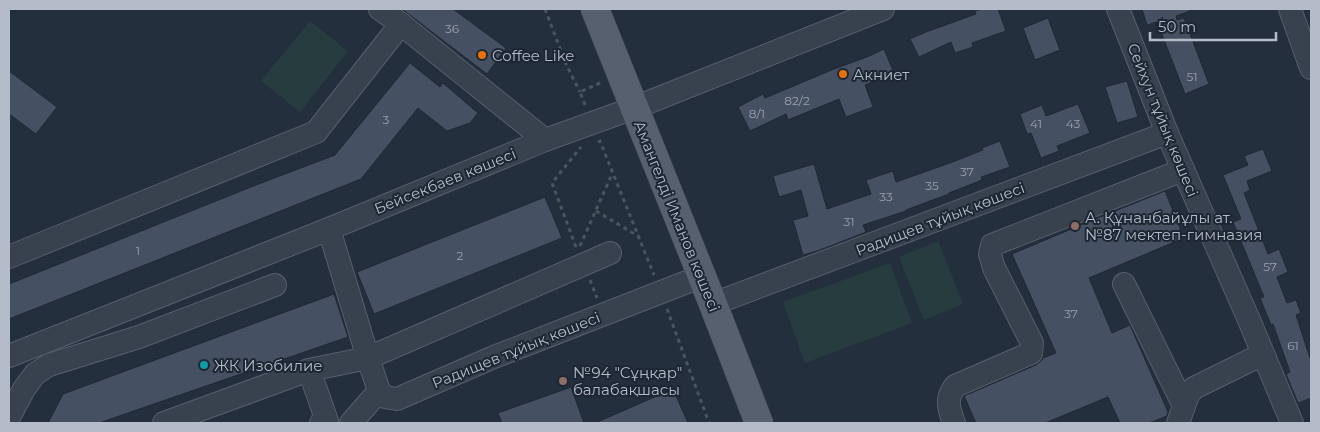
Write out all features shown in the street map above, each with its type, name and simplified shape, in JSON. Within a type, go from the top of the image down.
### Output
[{"type":"main road","name":"Амангелді Иманов көшесі","points":[[580,9],[713,304],[759,423]]},
{"type":"main road","name":"Амангелді Иманов көшесі","points":[[595,9],[627,110],[687,282],[742,423]]},
{"type":"street","points":[[380,9],[545,140]]},
{"type":"street","name":"Бейсекбаев көшесі","points":[[9,356],[329,229],[545,140],[627,110],[883,9]]},
{"type":"street","name":"Сейхун тұйық көшесі","points":[[1118,9],[1167,133],[1292,423]]},
{"type":"street","points":[[1290,9],[1311,68]]},
{"type":"street","points":[[9,257],[316,132],[401,24]]},
{"type":"street","name":"Радищев тұйық көшесі","points":[[713,304],[1167,133]]},
{"type":"street","points":[[954,423],[949,408],[950,394],[956,386],[1031,353],[1032,343],[994,268],[990,254],[992,245],[1183,170]]},
{"type":"street","points":[[329,229],[379,390],[351,423]]},
{"type":"street","points":[[164,423],[309,370],[368,358],[610,252]]},
{"type":"street","name":"Радищев тұйық көшесі","points":[[379,390],[385,397],[397,399],[494,357],[687,282]]},
{"type":"street","points":[[9,417],[34,374],[49,365],[139,337],[275,284]]},
{"type":"street","points":[[1124,284],[1181,415]]},
{"type":"street","points":[[1181,415],[1188,395],[1194,388],[1263,354]]},
{"type":"street","points":[[309,370],[327,421],[321,423]]},
{"type":"path","points":[[545,9],[566,64],[580,92]]},
{"type":"path","points":[[578,251],[612,174]]},
{"type":"path","points":[[596,210],[638,237]]},
{"type":"green space","points":[[310,21],[348,51],[300,112],[261,81]]},
{"type":"green space","points":[[938,241],[963,304],[924,320],[899,257]]},
{"type":"green space","points":[[890,263],[912,323],[805,363],[783,302]]},
{"type":"building","points":[[402,9],[453,9],[506,48],[487,74]]},
{"type":"building","points":[[998,9],[1006,31],[972,43],[973,47],[955,53],[951,42],[919,57],[910,39],[976,14],[975,11]]},
{"type":"building","points":[[1142,9],[1189,9],[1190,11],[1176,16],[1177,20],[1184,18],[1209,84],[1185,94],[1157,22],[1147,25]]},
{"type":"building","points":[[1048,18],[1060,50],[1035,60],[1023,28]]},
{"type":"building","points":[[884,49],[894,73],[865,85],[873,107],[846,117],[839,99],[788,120],[786,114],[750,131],[738,107],[763,94],[765,98]]},
{"type":"building","points":[[410,63],[440,87],[443,83],[478,113],[470,123],[447,131],[418,108],[361,179],[9,319],[9,284],[335,155]]},
{"type":"building","points":[[9,71],[57,107],[36,134],[9,114]]},
{"type":"building","points":[[1127,81],[1138,117],[1117,123],[1105,87]]},
{"type":"building","points":[[1078,104],[1090,133],[1057,146],[1059,151],[1041,158],[1031,133],[1027,134],[1020,114],[1042,105],[1046,116]]},
{"type":"building","points":[[1000,141],[1010,167],[981,177],[982,180],[906,211],[863,225],[866,232],[803,255],[793,220],[808,216],[801,190],[779,197],[773,176],[814,164],[827,209],[871,194],[866,180],[893,171],[896,182],[983,150],[982,148]]},
{"type":"building","points":[[1263,149],[1272,171],[1247,181],[1250,190],[1244,193],[1268,254],[1279,249],[1288,272],[1277,277],[1287,303],[1296,300],[1301,313],[1296,315],[1311,361],[1311,398],[1298,403],[1286,374],[1290,372],[1273,324],[1271,325],[1260,298],[1264,297],[1233,222],[1241,219],[1223,175],[1248,165],[1244,156]]},
{"type":"building","points":[[1165,191],[1184,238],[1089,278],[1112,333],[1130,325],[1168,412],[1167,416],[1149,423],[1120,423],[1108,397],[1045,423],[976,423],[964,396],[1036,365],[1043,358],[1056,353],[1012,254]]},
{"type":"building","points":[[545,197],[562,238],[374,314],[357,272]]},
{"type":"building","name":"ЖК Изобилие","points":[[334,294],[348,337],[99,423],[48,423],[63,394]]},
{"type":"building","points":[[571,387],[584,423],[502,423],[498,413]]},
{"type":"building","points":[[673,389],[688,423],[595,423]]},
{"type":"place","name":"Coffee Like","points":[[482,55]]},
{"type":"place","name":"Акниет","points":[[843,74]]},
{"type":"place","name":"А. Құнанбайұлы ат. №87 мектеп-гимназия","points":[[1075,226]]},
{"type":"place","name":"ЖК Изобилие","points":[[204,365]]},
{"type":"place","name":"№94 \"Сұңқар\" балабақшасы","points":[[563,381]]}]
